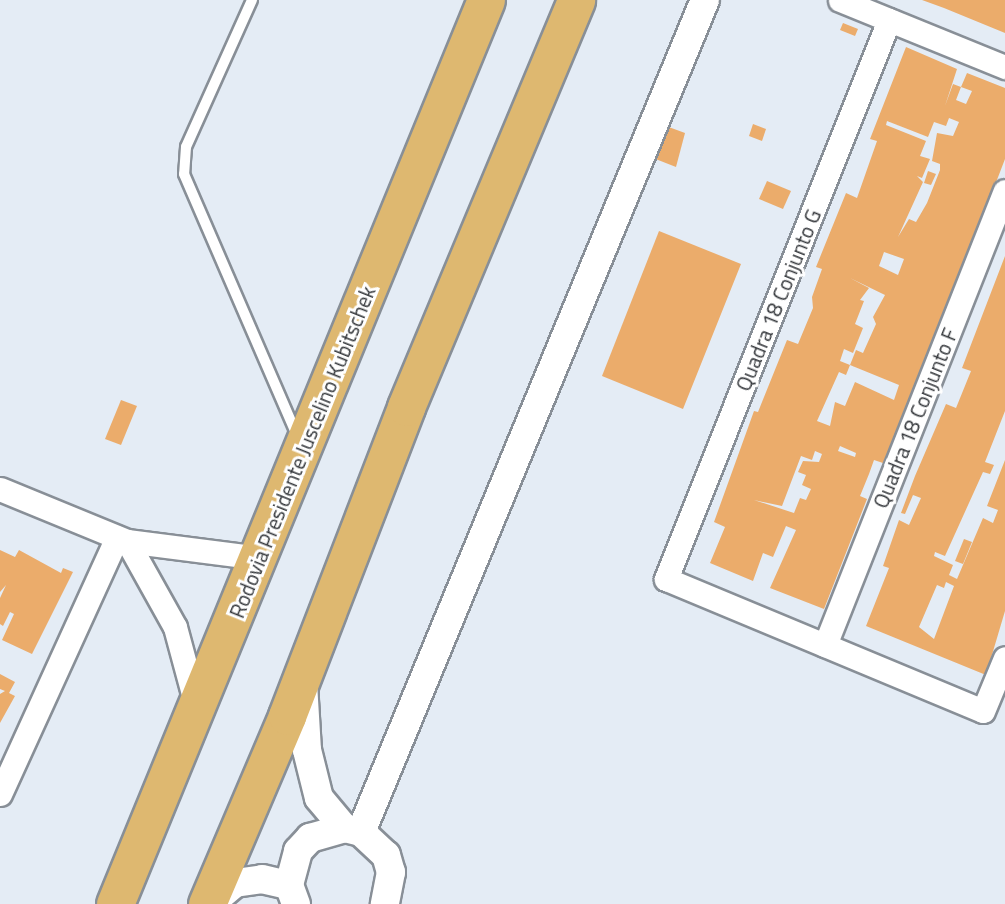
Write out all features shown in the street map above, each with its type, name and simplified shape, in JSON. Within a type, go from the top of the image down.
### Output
[{"type":"highway","name":"Rodovia Presidente Juscelino Kubitschek","points":[[116,904],[260,558],[486,0]]},
{"type":"highway","points":[[208,904],[303,675],[406,407],[576,0]]},
{"type":"street","points":[[352,830],[705,0]]},
{"type":"street","points":[[840,0],[1005,67]]},
{"type":"street","name":"Quadra 18 Conjunto G","points":[[825,645],[666,579],[889,20]]},
{"type":"street","name":"Quadra 18 Conjunto F","points":[[825,645],[1005,191]]},
{"type":"street","points":[[0,489],[122,539],[260,558]]},
{"type":"street","points":[[122,539],[174,627],[197,706]]},
{"type":"street","points":[[0,793],[122,539]]},
{"type":"street","points":[[825,645],[983,711],[1005,658]]},
{"type":"street","points":[[303,675],[307,750],[319,798],[352,830],[386,855],[391,872],[385,904]]},
{"type":"street","points":[[208,904],[236,883],[262,879],[293,894],[294,859],[310,838],[352,830]]},
{"type":"lane","points":[[252,0],[186,147],[184,174],[303,450]]},
{"type":"building","points":[[922,0],[1005,0],[1005,33],[944,8]]},
{"type":"building","points":[[843,23],[858,29],[855,36],[840,30]]},
{"type":"building","points":[[906,47],[957,69],[945,106],[953,84],[961,87],[967,73],[1005,88],[1005,159],[916,391],[883,463],[874,460],[860,496],[867,499],[824,609],[770,588],[796,530],[786,526],[773,557],[763,553],[753,581],[710,563],[725,527],[714,522],[754,411],[758,412],[787,340],[798,344],[813,308],[812,297],[822,269],[816,267],[846,193],[857,198],[877,141],[870,139]],"holes":[[[961,87],[972,91],[966,104],[956,100]],[[949,118],[959,122],[953,136],[937,133],[932,161],[940,164],[940,170],[916,222],[909,219],[898,237],[923,182],[917,176],[922,178],[930,159],[920,156],[926,141],[886,125],[887,121],[928,137],[934,122],[946,126]],[[884,252],[904,259],[898,275],[879,266]],[[850,278],[885,295],[873,317],[876,324],[863,353],[856,350],[850,365],[840,361],[844,349],[853,353],[863,328],[855,324],[864,301],[860,300],[869,288]],[[850,365],[899,385],[894,400],[855,382],[845,406],[835,402],[830,426],[817,421],[839,372],[846,375]],[[840,446],[856,453],[855,457],[838,451]],[[815,451],[822,454],[819,462],[803,461],[798,472],[806,475],[802,485],[811,489],[806,500],[800,498],[794,513],[754,500],[782,506],[801,456],[812,460]]]},
{"type":"building","points":[[753,124],[766,129],[762,141],[749,136]]},
{"type":"building","points":[[666,126],[685,133],[676,167],[653,158]]},
{"type":"building","points":[[928,171],[936,174],[931,185],[924,183]]},
{"type":"building","points":[[767,181],[791,191],[783,209],[759,199]]},
{"type":"building","points":[[659,231],[741,264],[683,409],[602,376]]},
{"type":"building","points":[[1005,256],[1005,411],[985,462],[994,465],[990,474],[983,472],[945,556],[935,552],[934,556],[953,565],[949,575],[957,579],[983,518],[993,523],[998,510],[987,506],[1005,460],[1005,611],[986,675],[866,626],[889,568],[883,566],[899,520],[909,525],[921,498],[913,495],[905,514],[901,513],[915,476],[946,404],[956,408],[971,371],[962,368]],"holes":[[[946,582],[954,586],[934,639],[919,627],[937,585],[944,588]]]},
{"type":"building","points":[[121,400],[137,406],[121,445],[105,439]]},
{"type":"building","points":[[964,539],[972,542],[963,564],[955,561]]},
{"type":"building","points":[[0,550],[15,557],[19,550],[61,573],[63,568],[73,572],[32,654],[2,640],[14,614],[10,612],[3,626],[0,624],[0,598],[6,585],[0,592]]},
{"type":"building","points":[[0,674],[15,682],[9,693],[15,696],[0,723],[0,694],[5,691],[0,689]]}]
